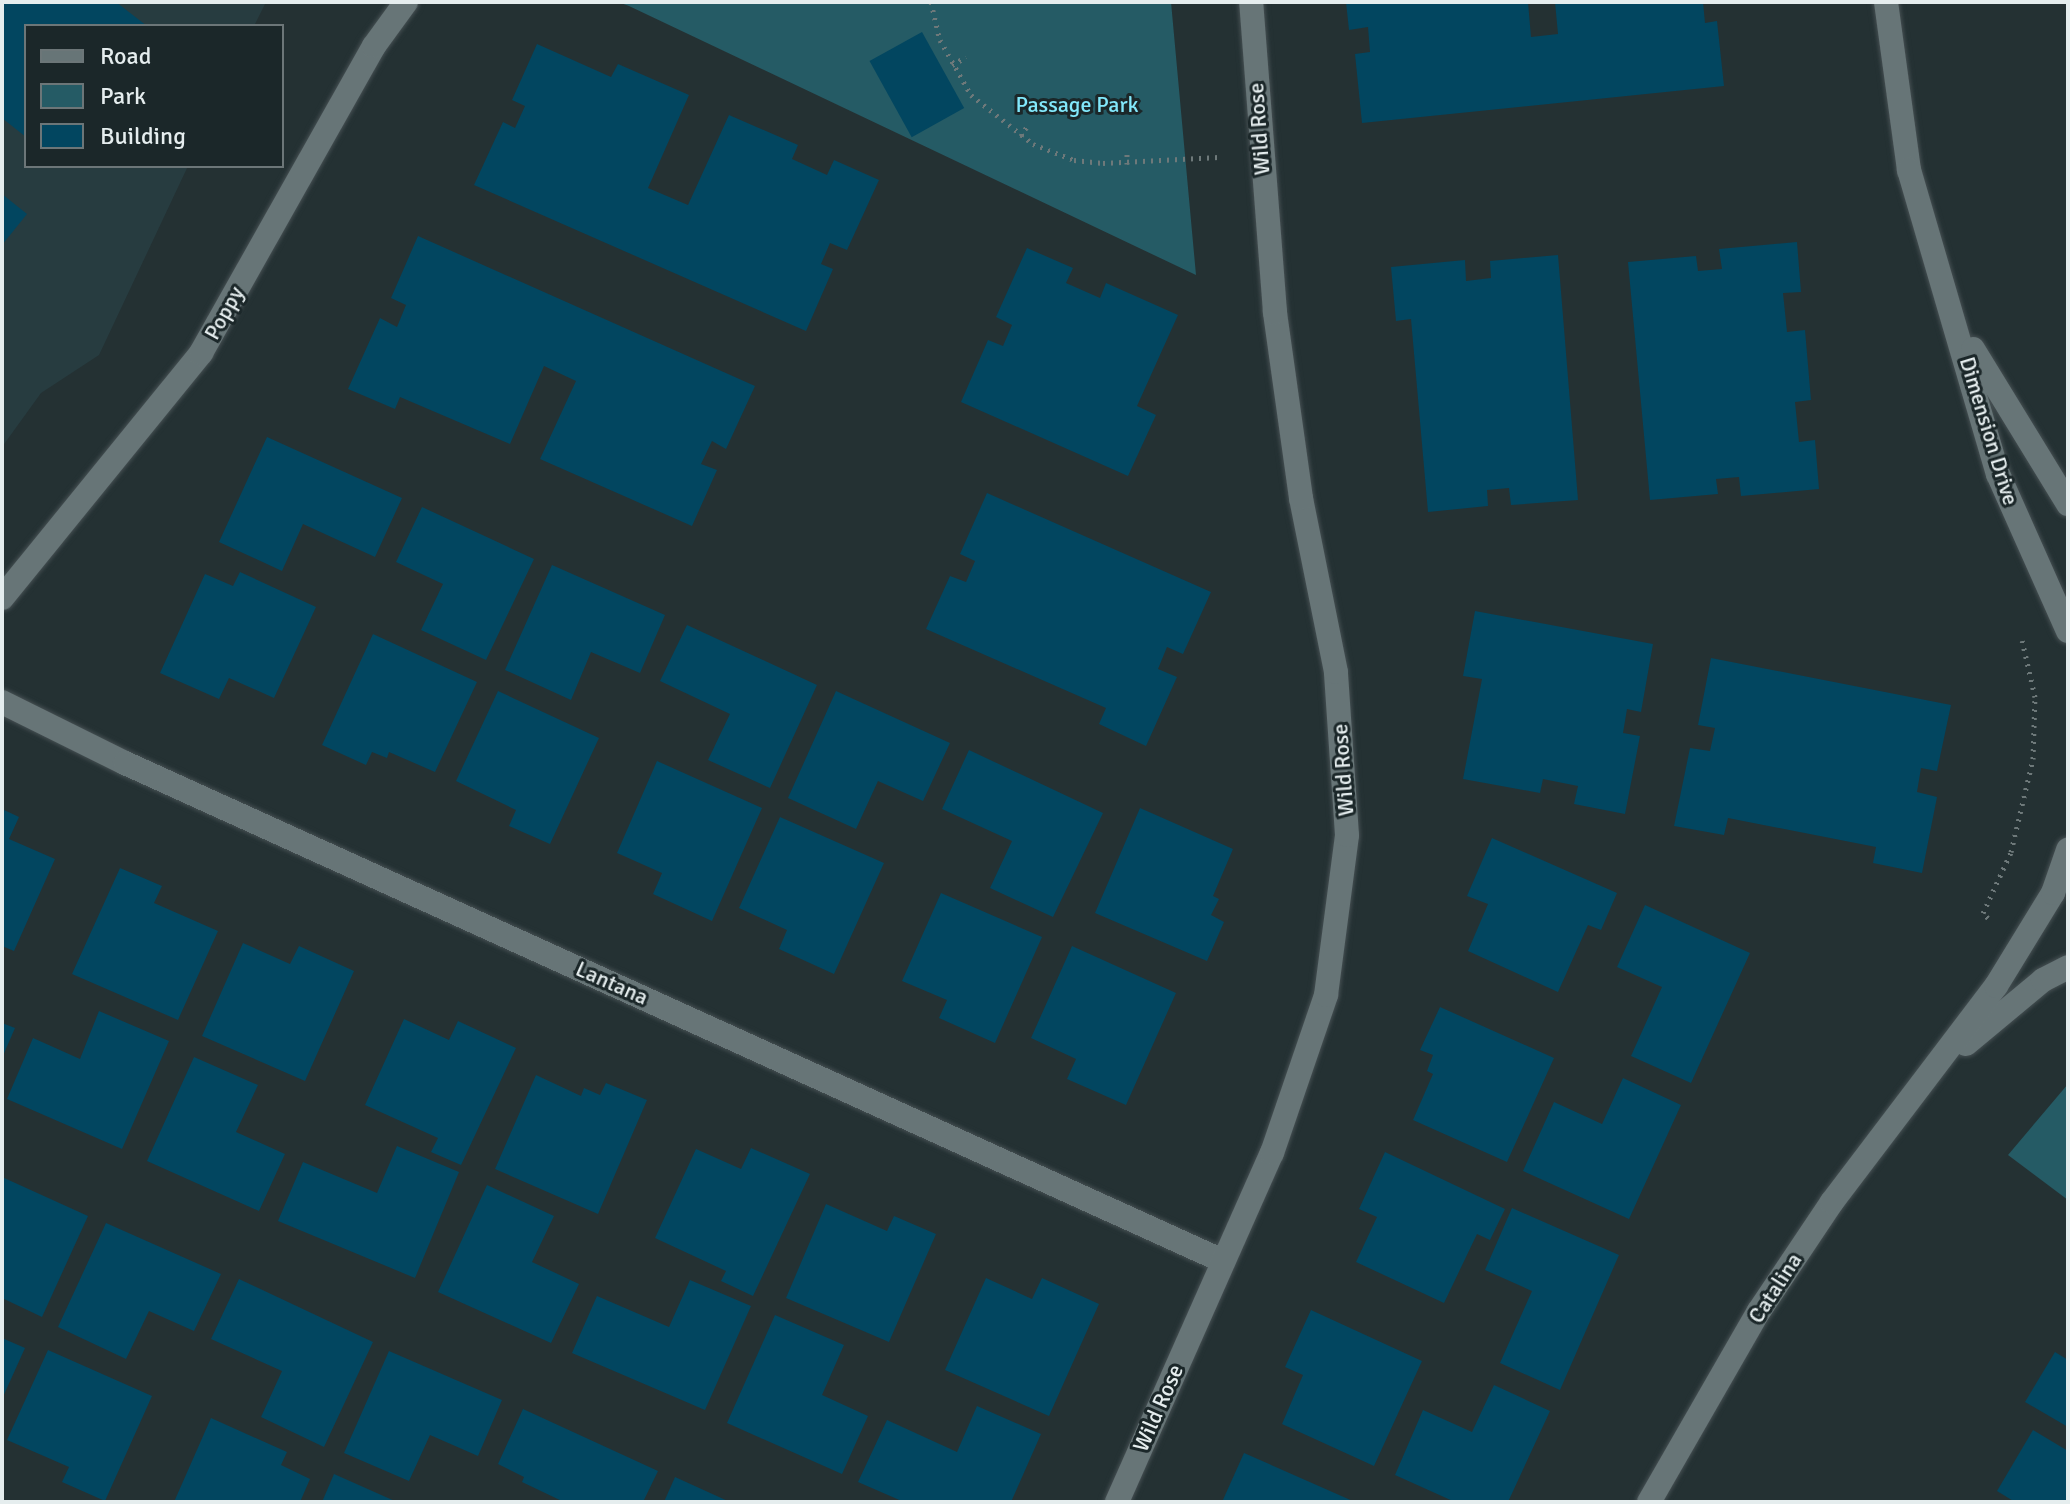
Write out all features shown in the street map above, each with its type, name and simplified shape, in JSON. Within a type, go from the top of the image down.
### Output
[{"type":"street","name":"Poppy","points":[[2,598],[201,353],[374,46],[406,2]]},
{"type":"street","name":"Wild Rose","points":[[1117,1502],[1272,1153],[1326,995],[1347,835],[1336,672],[1301,498],[1260,153],[1251,2]]},
{"type":"street","name":"Dimension Drive","points":[[1886,2],[1909,170],[1998,474],[2068,631]]},
{"type":"street","name":"Dimension Drive","points":[[1953,316],[2068,504]]},
{"type":"street","name":"Lantana","points":[[2,702],[112,756],[1223,1261]]},
{"type":"street","name":"Catalina","points":[[1649,1502],[1759,1311],[1832,1202],[2034,927],[2068,850]]},
{"type":"street","name":"Catalina","points":[[1920,1086],[1985,1026],[2068,967]]},
{"type":"path","points":[[931,2],[952,65],[981,105],[1021,136],[1074,160],[1127,164],[1260,153]]},
{"type":"path","points":[[952,65],[966,57]]},
{"type":"path","points":[[1021,136],[1029,123]]},
{"type":"path","points":[[1127,149],[1127,164]]},
{"type":"path","points":[[1983,913],[2011,852],[2033,759],[2035,697],[2016,624]]},
{"type":"shaded area","points":[[2,2],[266,2],[255,24],[24,24],[24,168],[187,168],[99,355],[41,393],[2,447]]},
{"type":"green space","name":"Passage Park","points":[[618,2],[1171,2],[1196,275],[629,6]]},
{"type":"green space","points":[[2068,1084],[2068,1200],[2008,1155]]},
{"type":"building","points":[[2,2],[116,2],[144,24],[24,24],[24,135],[2,118]]},
{"type":"building","points":[[1346,2],[1528,2],[1531,37],[1558,34],[1555,2],[1703,2],[1705,23],[1717,21],[1724,86],[1362,123],[1355,54],[1370,52],[1368,27],[1349,30]]},
{"type":"building","points":[[922,32],[964,108],[912,137],[870,61]]},
{"type":"building","points":[[537,44],[611,77],[618,64],[689,95],[648,188],[688,205],[729,115],[798,145],[792,159],[827,175],[834,160],[879,180],[847,250],[830,243],[821,264],[833,269],[806,331],[474,185],[503,122],[515,128],[525,106],[512,100]]},
{"type":"building","points":[[2,194],[27,214],[2,245]]},
{"type":"building","points":[[418,236],[755,386],[726,449],[712,441],[701,464],[717,470],[692,526],[540,459],[576,381],[544,366],[510,444],[400,397],[395,409],[348,389],[380,318],[397,327],[406,305],[391,298]]},
{"type":"building","points":[[1797,242],[1801,292],[1783,293],[1787,332],[1805,330],[1811,400],[1795,402],[1799,442],[1815,440],[1819,489],[1741,496],[1739,477],[1716,479],[1718,494],[1650,500],[1628,262],[1696,256],[1698,271],[1722,269],[1719,249]]},
{"type":"building","points":[[1027,248],[1073,268],[1066,283],[1100,298],[1106,283],[1178,315],[1137,406],[1156,415],[1128,476],[961,402],[988,340],[1003,346],[1012,325],[996,317]]},
{"type":"building","points":[[1558,255],[1578,500],[1511,505],[1509,488],[1487,490],[1488,506],[1428,512],[1411,319],[1396,321],[1391,267],[1465,260],[1466,281],[1491,278],[1490,261]]},
{"type":"building","points":[[267,437],[402,498],[375,557],[303,524],[282,571],[219,542]]},
{"type":"building","points":[[987,493],[1211,592],[1183,654],[1167,647],[1158,669],[1177,677],[1146,746],[1099,724],[1106,708],[926,629],[950,576],[966,582],[975,561],[960,554]]},
{"type":"building","points":[[422,507],[534,559],[486,660],[421,630],[443,584],[396,562]]},
{"type":"building","points":[[552,565],[665,615],[640,673],[591,652],[571,700],[505,670]]},
{"type":"building","points":[[240,572],[316,607],[274,698],[229,678],[219,699],[160,673],[205,574],[233,586]]},
{"type":"building","points":[[1475,611],[1653,644],[1641,712],[1627,709],[1623,733],[1640,736],[1625,814],[1574,804],[1578,786],[1543,779],[1540,793],[1463,779],[1482,679],[1463,676]]},
{"type":"building","points":[[687,625],[817,685],[770,788],[708,760],[730,714],[660,681]]},
{"type":"building","points":[[373,634],[477,682],[435,772],[389,752],[387,758],[372,752],[366,765],[322,745]]},
{"type":"building","points":[[1711,658],[1951,705],[1937,771],[1921,768],[1917,792],[1937,797],[1922,873],[1873,863],[1876,847],[1728,818],[1724,835],[1674,826],[1690,748],[1710,751],[1715,728],[1698,725]]},
{"type":"building","points":[[498,691],[599,738],[550,844],[509,826],[516,810],[456,781]]},
{"type":"building","points":[[836,691],[950,743],[923,801],[878,781],[856,829],[788,798]]},
{"type":"building","points":[[969,750],[1103,813],[1053,917],[990,888],[1012,841],[942,809]]},
{"type":"building","points":[[657,761],[762,808],[712,921],[653,894],[662,873],[617,853]]},
{"type":"building","points":[[1140,808],[1233,849],[1213,896],[1219,899],[1211,915],[1224,922],[1207,961],[1095,913]]},
{"type":"building","points":[[2,809],[19,817],[9,839],[55,859],[14,951],[2,946]]},
{"type":"building","points":[[780,817],[884,863],[834,974],[779,949],[787,930],[739,908]]},
{"type":"building","points":[[1492,838],[1617,893],[1601,930],[1588,925],[1558,992],[1468,951],[1488,904],[1467,896]]},
{"type":"building","points":[[120,868],[162,886],[154,903],[218,931],[178,1020],[72,974]]},
{"type":"building","points":[[941,893],[1042,937],[995,1043],[939,1018],[947,1000],[902,981]]},
{"type":"building","points":[[1645,905],[1750,953],[1691,1083],[1631,1056],[1662,987],[1617,967]]},
{"type":"building","points":[[243,943],[290,964],[299,946],[354,971],[305,1081],[202,1036]]},
{"type":"building","points":[[1072,946],[1176,993],[1126,1105],[1067,1079],[1076,1059],[1031,1038]]},
{"type":"building","points":[[1440,1007],[1554,1058],[1507,1162],[1413,1120],[1433,1074],[1427,1071],[1433,1055],[1420,1050]]},
{"type":"building","points":[[99,1011],[169,1041],[122,1149],[7,1099],[33,1038],[80,1059]]},
{"type":"building","points":[[404,1019],[449,1040],[458,1021],[516,1048],[461,1165],[431,1152],[438,1138],[365,1105]]},
{"type":"building","points":[[2,1023],[15,1028],[2,1058]]},
{"type":"building","points":[[194,1057],[258,1085],[236,1132],[285,1154],[259,1211],[147,1161]]},
{"type":"building","points":[[536,1075],[581,1096],[584,1088],[600,1095],[606,1083],[647,1100],[598,1214],[495,1169]]},
{"type":"building","points":[[1623,1078],[1681,1105],[1629,1219],[1523,1171],[1554,1102],[1602,1124]]},
{"type":"building","points":[[397,1146],[459,1172],[415,1278],[278,1221],[303,1162],[377,1193]]},
{"type":"building","points":[[751,1148],[810,1174],[753,1296],[721,1281],[726,1271],[655,1238],[696,1149],[741,1169]]},
{"type":"building","points":[[1385,1152],[1505,1209],[1490,1240],[1477,1234],[1444,1303],[1356,1262],[1377,1217],[1359,1209]]},
{"type":"building","points":[[2,1177],[88,1216],[42,1317],[2,1298]]},
{"type":"building","points":[[487,1185],[554,1216],[532,1262],[579,1284],[551,1343],[438,1292]]},
{"type":"building","points":[[826,1204],[887,1231],[894,1216],[936,1234],[889,1342],[786,1298]]},
{"type":"building","points":[[1512,1208],[1619,1255],[1560,1390],[1500,1363],[1532,1291],[1485,1270]]},
{"type":"building","points":[[106,1223],[221,1274],[194,1331],[149,1311],[126,1359],[58,1327]]},
{"type":"building","points":[[986,1278],[1032,1299],[1042,1278],[1099,1304],[1049,1416],[945,1370]]},
{"type":"building","points":[[239,1279],[373,1342],[324,1447],[261,1417],[282,1371],[211,1339]]},
{"type":"building","points":[[690,1280],[751,1306],[705,1410],[572,1353],[597,1296],[669,1327]]},
{"type":"building","points":[[1311,1310],[1422,1361],[1374,1466],[1282,1424],[1303,1375],[1285,1367]]},
{"type":"building","points":[[775,1315],[844,1345],[822,1395],[868,1416],[842,1474],[727,1423]]},
{"type":"building","points":[[2,1338],[25,1348],[2,1399]]},
{"type":"building","points":[[48,1350],[152,1396],[105,1501],[62,1482],[69,1467],[7,1440]]},
{"type":"building","points":[[389,1351],[502,1400],[478,1456],[430,1435],[409,1481],[344,1453]]},
{"type":"building","points":[[2055,1352],[2068,1360],[2068,1427],[2025,1402]]},
{"type":"building","points":[[1494,1385],[1550,1411],[1508,1502],[1455,1502],[1395,1475],[1423,1410],[1472,1432]]},
{"type":"building","points":[[977,1406],[1041,1434],[1011,1502],[904,1502],[858,1482],[887,1420],[957,1452]]},
{"type":"building","points":[[523,1409],[658,1471],[643,1502],[564,1502],[522,1482],[524,1477],[498,1464]]},
{"type":"building","points":[[211,1418],[287,1452],[281,1465],[310,1479],[300,1502],[174,1502]]},
{"type":"building","points":[[2033,1430],[2068,1451],[2068,1502],[2015,1502],[1997,1491]]},
{"type":"building","points":[[1244,1453],[1355,1502],[1222,1502]]},
{"type":"building","points":[[334,1474],[397,1502],[322,1502]]},
{"type":"building","points":[[675,1477],[730,1502],[664,1502]]}]
